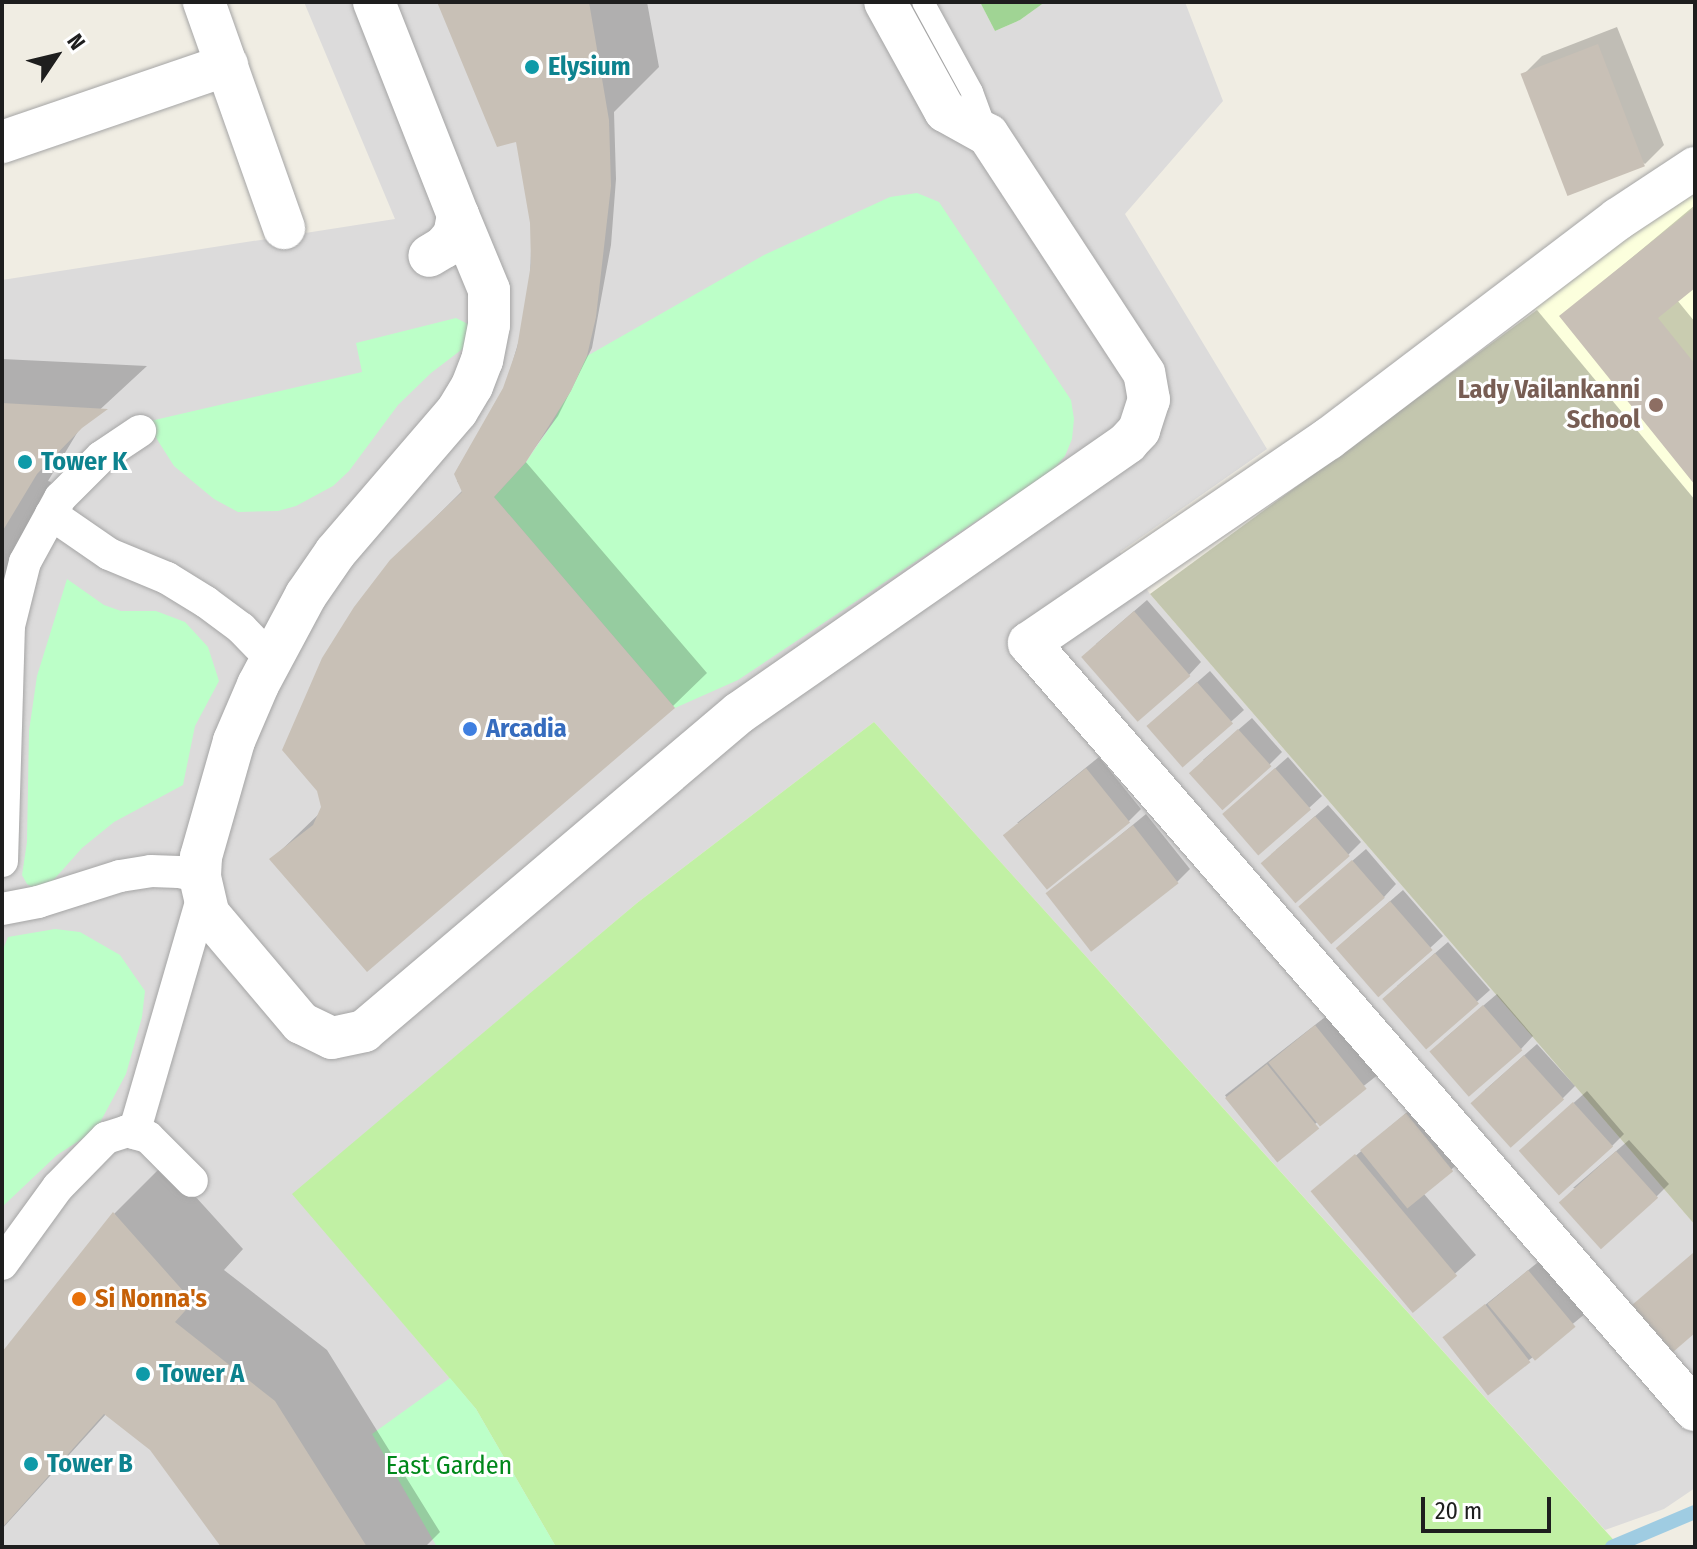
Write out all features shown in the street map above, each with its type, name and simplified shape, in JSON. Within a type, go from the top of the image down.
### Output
[{"type":"street","points":[[204,2],[284,228]]},
{"type":"street","points":[[374,2],[489,290],[487,337],[472,386],[439,433],[335,553],[271,659],[234,741],[201,857],[202,886],[208,913],[301,1023],[332,1038],[364,1031],[739,713],[1127,443],[1139,430],[1147,414],[1148,386],[1144,373],[988,135],[945,111],[885,2]]},
{"type":"street","points":[[2,142],[227,65]]},
{"type":"street","points":[[1695,168],[1618,219],[1328,439],[1029,643],[1695,1410]]},
{"type":"street","points":[[429,256],[444,247],[454,235],[458,215]]},
{"type":"street","points":[[2,861],[7,779],[9,626],[25,562],[60,498],[101,457],[140,431]]},
{"type":"street","points":[[51,514],[109,554],[167,578],[206,602],[241,628],[271,659]]},
{"type":"street","points":[[2,909],[38,902],[120,876],[165,871],[202,886]]},
{"type":"street","points":[[134,1133],[202,886]]},
{"type":"street","points":[[2,1264],[58,1187],[106,1138],[127,1131],[148,1137],[192,1181]]},
{"type":"lane","points":[[923,2],[972,92],[988,135]]},
{"type":"shaded area","points":[[304,2],[980,2],[995,31],[1020,20],[1045,2],[1185,2],[1223,101],[1125,214],[1267,449],[1120,552],[1150,594],[1695,1225],[1695,1488],[1664,1509],[1605,1530],[874,722],[637,903],[293,1194],[476,1409],[556,1547],[2,1547],[2,280],[395,219]]},
{"type":"shaded area","name":"Lady Vailankanni School","points":[[1695,181],[1695,500],[1529,302]]},
{"type":"shaded area","points":[[1537,310],[1695,500],[1695,1225],[1150,594]]},
{"type":"green space","points":[[980,2],[1045,2],[1020,20],[995,31]]},
{"type":"green space","points":[[917,193],[939,202],[1071,400],[1074,419],[1072,439],[1065,456],[1053,470],[738,680],[675,708],[494,497],[526,462],[552,424],[587,356],[764,255],[890,197]]},
{"type":"green space","points":[[456,318],[470,325],[469,344],[431,373],[398,405],[349,471],[333,486],[296,506],[278,511],[238,512],[214,499],[174,466],[146,422],[362,372],[356,343]]},
{"type":"green space","points":[[67,579],[104,605],[121,611],[156,611],[185,622],[208,647],[219,681],[195,726],[183,785],[114,822],[82,848],[50,884],[35,889],[27,884],[22,875],[27,842],[29,731],[37,676]]},
{"type":"green space","points":[[874,722],[1620,1547],[556,1547],[476,1409],[292,1194],[637,903]]},
{"type":"green space","points":[[55,929],[80,932],[120,955],[145,991],[142,1017],[126,1074],[96,1130],[57,1155],[2,1207],[2,952],[8,937]]},
{"type":"green space","name":"East Garden","points":[[450,1378],[476,1409],[556,1547],[437,1547],[372,1434]]},
{"type":"building","name":"Arcadia","points":[[437,2],[589,2],[609,120],[611,186],[596,317],[587,356],[571,391],[526,462],[494,497],[675,708],[367,972],[269,859],[313,825],[321,807],[317,791],[282,750],[322,658],[354,607],[390,560],[462,492],[454,474],[503,388],[517,348],[531,264],[530,223],[516,142],[497,147]]},
{"type":"building","points":[[1598,44],[1645,166],[1567,196],[1521,74]]},
{"type":"building","name":"Lady Vailankanni School","points":[[1695,207],[1695,288],[1658,318],[1695,364],[1695,485],[1559,316]]},
{"type":"building","name":"Tower K","points":[[2,403],[108,409],[82,428],[37,474],[2,532]]},
{"type":"building","points":[[1134,611],[1190,676],[1138,722],[1081,657]]},
{"type":"building","points":[[1197,682],[1233,724],[1183,767],[1146,726]]},
{"type":"building","points":[[1238,729],[1271,766],[1222,810],[1189,773]]},
{"type":"building","points":[[1086,768],[1130,822],[1047,890],[1003,835]]},
{"type":"building","points":[[1275,768],[1311,810],[1258,855],[1222,814]]},
{"type":"building","points":[[1315,816],[1350,856],[1295,903],[1261,863]]},
{"type":"building","points":[[1133,825],[1179,883],[1091,952],[1046,893]]},
{"type":"building","points":[[1352,860],[1385,898],[1331,944],[1298,907]]},
{"type":"building","points":[[1390,901],[1433,950],[1378,997],[1336,948]]},
{"type":"building","points":[[1435,953],[1479,1004],[1426,1049],[1382,999]]},
{"type":"building","points":[[1483,1005],[1522,1050],[1469,1097],[1429,1052]]},
{"type":"building","points":[[1315,1025],[1367,1089],[1320,1126],[1268,1063]]},
{"type":"building","points":[[1524,1055],[1564,1100],[1511,1148],[1470,1103]]},
{"type":"building","points":[[1267,1064],[1319,1129],[1277,1162],[1225,1098]]},
{"type":"building","points":[[1573,1102],[1613,1147],[1559,1195],[1519,1151]]},
{"type":"building","points":[[1406,1113],[1453,1171],[1407,1208],[1360,1150]]},
{"type":"building","points":[[1616,1151],[1658,1198],[1601,1249],[1559,1203]]},
{"type":"building","points":[[1355,1154],[1457,1276],[1413,1313],[1311,1191]]},
{"type":"building","name":"Tower A","points":[[113,1212],[193,1302],[175,1322],[275,1401],[367,1547],[221,1547],[150,1450],[104,1414],[2,1528],[2,1352]]},
{"type":"building","points":[[1693,1253],[1695,1333],[1673,1352],[1632,1305]]},
{"type":"building","points":[[1528,1270],[1576,1327],[1535,1361],[1487,1304]]},
{"type":"building","points":[[1485,1304],[1531,1362],[1488,1396],[1442,1337]]},
{"type":"waterway","points":[[1612,1547],[1695,1512]]},
{"type":"place","name":"Elysium","points":[[532,67]]},
{"type":"place","name":"Lady Vailankanni School","points":[[1656,405]]},
{"type":"place","name":"Tower K","points":[[25,462]]},
{"type":"place","name":"Arcadia","points":[[470,729]]},
{"type":"place","name":"Si Nonna's","points":[[79,1299]]},
{"type":"place","name":"Tower A","points":[[143,1374]]},
{"type":"place","name":"Tower B","points":[[31,1464]]}]
